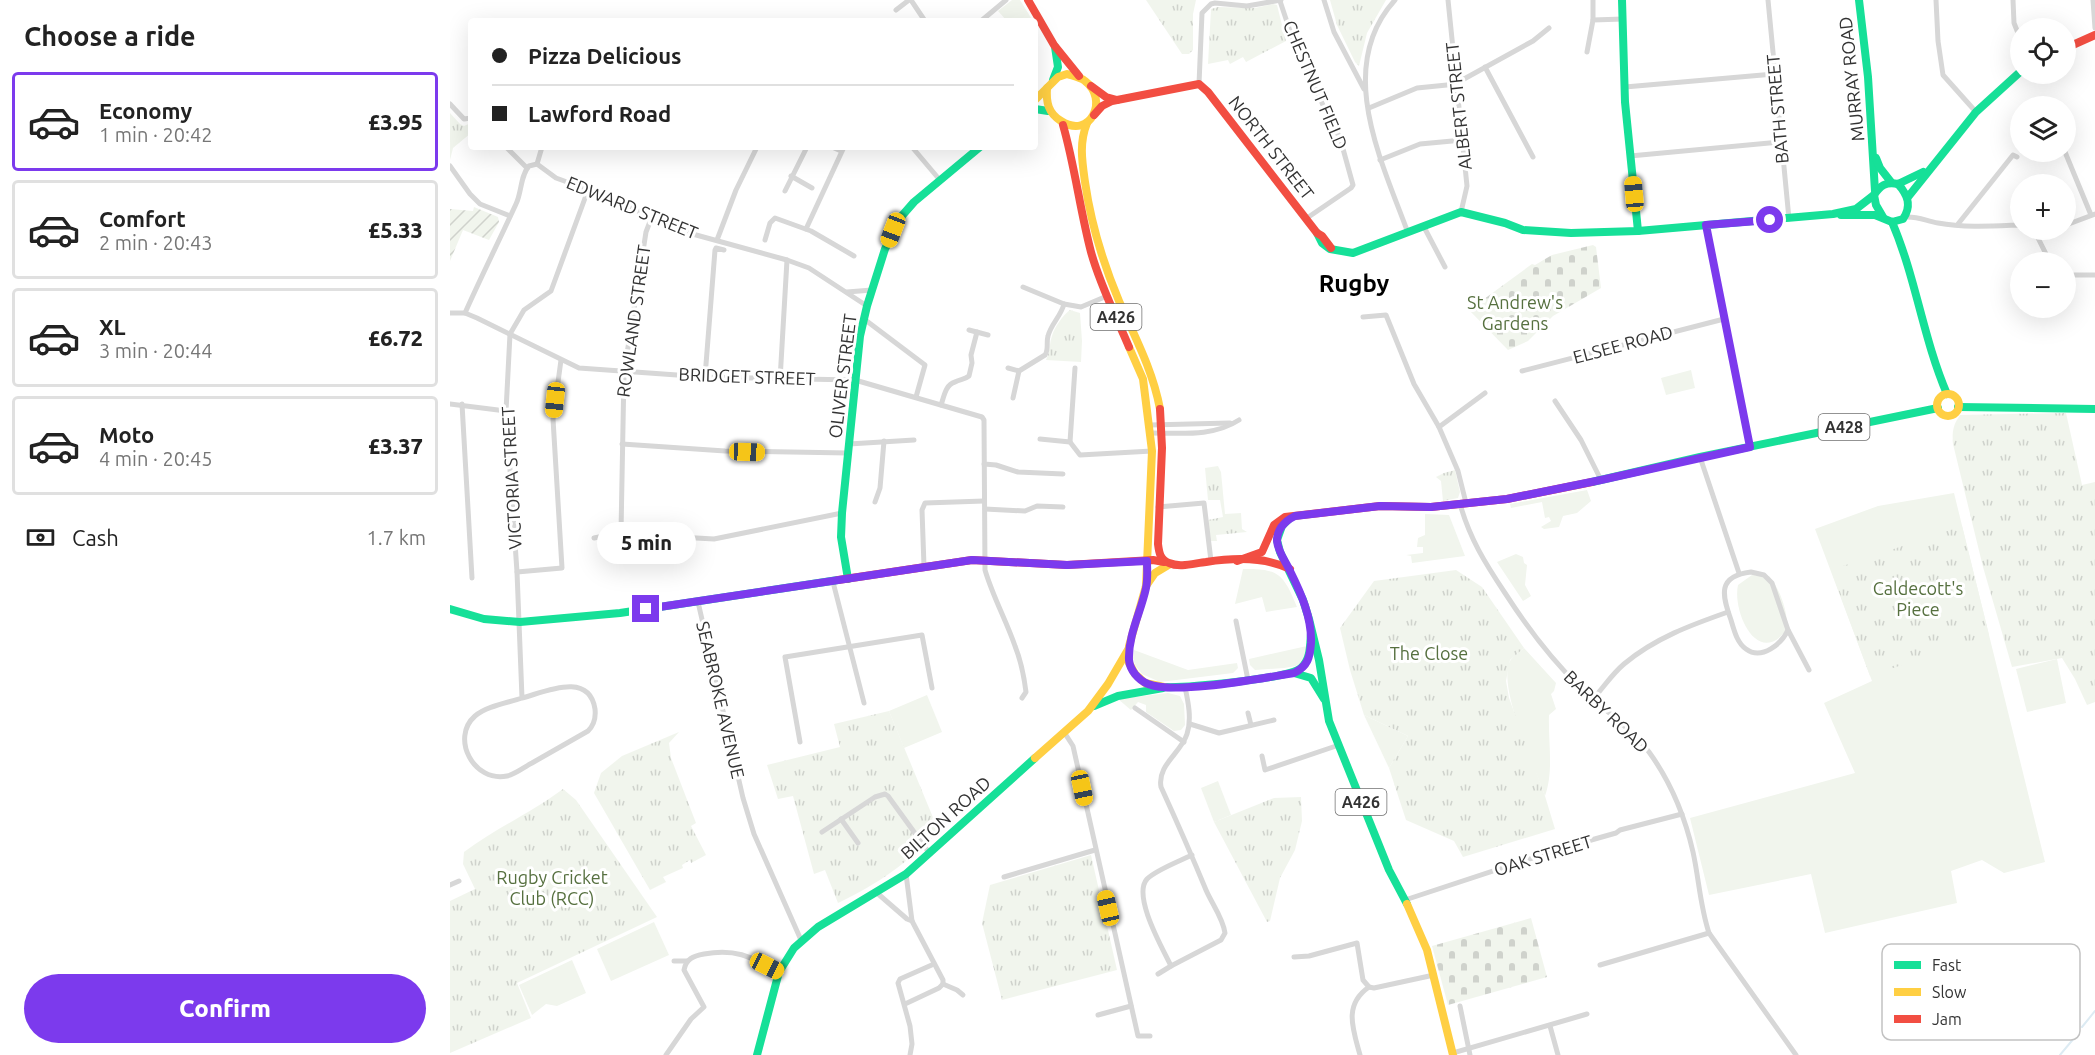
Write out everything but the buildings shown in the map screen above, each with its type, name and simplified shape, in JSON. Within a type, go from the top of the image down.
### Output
[{"type":"main road","points":[[1028,0],[1054,45],[1079,76],[1106,97],[1118,100]]},
{"type":"main road","points":[[1623,0],[1624,87],[1638,231]]},
{"type":"main road","name":"MURRAY ROAD","points":[[1859,0],[1868,76],[1875,193]]},
{"type":"main road","points":[[2076,44],[2095,35]]},
{"type":"main road","points":[[1053,81],[1058,67],[1054,45]]},
{"type":"main road","points":[[1038,97],[1053,81],[1063,75],[1079,76]]},
{"type":"main road","points":[[1903,245],[1904,218],[1908,199],[1929,169],[1977,112],[2010,81]]},
{"type":"main road","points":[[1047,88],[1048,111],[1063,125],[1081,126],[1107,103],[1199,84]]},
{"type":"main road","name":"NORTH STREET","points":[[1199,84],[1208,92],[1317,233],[1332,249],[1353,253],[1408,234]]},
{"type":"main road","name":"A426","points":[[1091,86],[1096,96],[1097,108],[1081,138],[1080,149],[1088,240],[1107,296],[1143,379],[1152,451],[1147,561]]},
{"type":"main road","points":[[1038,109],[1048,111]]},
{"type":"main road","name":"A426","points":[[1063,125],[1098,249],[1150,368],[1158,394],[1162,424],[1158,549],[1167,563]]},
{"type":"main road","name":"OLIVER STREET","points":[[848,579],[841,537],[842,513],[855,380],[867,306],[885,249],[900,218],[939,179],[976,150]]},
{"type":"main road","name":"MURRAY ROAD","points":[[1874,154],[1880,168],[1895,183]]},
{"type":"main road","points":[[1408,234],[1461,212],[1523,230],[1571,233],[1638,231],[1833,214],[1856,209],[1880,186],[1895,183],[1929,169]]},
{"type":"main road","points":[[1895,183],[1908,199]]},
{"type":"main road","points":[[1875,193],[1876,205],[1883,217]]},
{"type":"main road","points":[[1833,214],[1875,215],[1892,222],[1903,245],[1935,370],[1947,394],[1956,398],[1958,407],[1955,413],[1949,415],[1943,414],[1938,408],[1939,399],[1947,394]]},
{"type":"main road","points":[[1892,222],[1904,218]]},
{"type":"main road","points":[[1958,407],[2095,409]]},
{"type":"main road","name":"A428","points":[[450,609],[484,619],[520,622],[620,613],[924,567],[986,560],[1067,565],[1147,561],[1190,564],[1237,561],[1258,554],[1266,546],[1274,525],[1285,516],[1380,506],[1431,507],[1507,499],[1938,408]]},
{"type":"main road","points":[[1130,646],[1129,663],[1137,677],[1150,685],[1185,687],[1294,673],[1302,669],[1310,656],[1311,633],[1303,600],[1280,552],[1277,540],[1282,526],[1295,516]]},
{"type":"main road","name":"BILTON ROAD","points":[[757,1055],[779,972],[801,940],[835,916],[906,874],[1088,711],[1108,684],[1130,646],[1146,586],[1147,561]]},
{"type":"main road","points":[[1237,561],[1272,561],[1290,569]]},
{"type":"main road","points":[[1146,586],[1155,573],[1167,563]]},
{"type":"main road","name":"A426","points":[[1311,633],[1323,678],[1329,721],[1389,870],[1406,900],[1427,950],[1453,1054]]},
{"type":"main road","name":"A426","points":[[1294,673],[1311,678],[1325,702]]},
{"type":"main road","points":[[1088,711],[1107,698],[1119,694],[1166,687]]},
{"type":"street","points":[[896,10],[910,0],[923,18]]},
{"type":"street","points":[[985,18],[1006,0]]},
{"type":"street","points":[[1199,84],[1202,13],[1210,2],[1247,6],[1282,0]]},
{"type":"street","name":"CHESTNUT FIELD","points":[[1282,0],[1292,37],[1340,138],[1353,185],[1307,218]]},
{"type":"street","points":[[1324,0],[1334,32],[1365,90],[1380,160],[1408,234]]},
{"type":"street","points":[[1365,90],[1370,39],[1384,12],[1395,0]]},
{"type":"street","name":"ALBERT STREET","points":[[1448,0],[1467,186],[1461,212]]},
{"type":"street","points":[[1587,52],[1593,20],[1593,0]]},
{"type":"street","name":"BATH STREET","points":[[1768,0],[1789,219]]},
{"type":"street","points":[[1936,0],[1938,41],[1943,75],[1977,112]]},
{"type":"street","points":[[2013,0],[2015,18]]},
{"type":"street","points":[[2093,0],[2095,28]]},
{"type":"street","points":[[1593,20],[1623,20]]},
{"type":"street","points":[[1369,108],[1417,88],[1457,82],[1533,41],[1549,28]]},
{"type":"street","points":[[1485,67],[1533,157]]},
{"type":"street","points":[[1624,87],[1774,74]]},
{"type":"street","points":[[450,104],[464,119],[468,118]]},
{"type":"street","points":[[1380,160],[1420,144],[1463,140]]},
{"type":"street","points":[[1630,156],[1781,142]]},
{"type":"street","points":[[509,150],[527,168]]},
{"type":"street","points":[[450,313],[465,314],[517,204],[527,168],[532,164],[537,164],[541,150]]},
{"type":"street","points":[[717,240],[736,189],[756,150]]},
{"type":"street","points":[[785,191],[805,150]]},
{"type":"street","points":[[806,229],[842,150]]},
{"type":"street","points":[[915,150],[939,179]]},
{"type":"street","points":[[1958,224],[2010,158]]},
{"type":"street","points":[[2070,162],[2093,214],[2076,221]]},
{"type":"street","name":"EDWARD STREET","points":[[537,164],[556,178],[625,203],[651,219],[678,230],[809,268],[867,306]]},
{"type":"street","points":[[450,165],[470,194],[480,204],[510,216]]},
{"type":"street","points":[[791,176],[812,188]]},
{"type":"street","points":[[510,334],[524,310],[551,291],[588,190]]},
{"type":"street","points":[[1908,199],[1922,218]]},
{"type":"street","points":[[765,240],[770,224],[775,218],[806,229],[854,256]]},
{"type":"street","points":[[1904,218],[1922,218],[1938,223],[2010,225]]},
{"type":"street","name":"ROWLAND STREET","points":[[621,532],[624,373],[646,232],[651,219]]},
{"type":"street","points":[[1706,225],[1750,447]]},
{"type":"street","points":[[1424,227],[1445,267]]},
{"type":"street","points":[[705,377],[715,250],[716,248],[724,250]]},
{"type":"street","points":[[780,380],[787,260]]},
{"type":"street","points":[[2076,275],[2095,275]]},
{"type":"street","points":[[1023,287],[1064,304],[1081,307],[1107,296]]},
{"type":"street","points":[[847,292],[872,290]]},
{"type":"street","points":[[1013,398],[1019,371],[1045,355],[1048,337],[1064,304]]},
{"type":"street","name":"BRIDGET STREET","points":[[465,314],[579,368],[705,377],[855,380],[916,397],[982,417],[984,420],[984,464]]},
{"type":"street","name":"BARBY ROAD","points":[[1363,317],[1386,315],[1414,384],[1439,427],[1458,471],[1466,525],[1478,553],[1534,637],[1553,660],[1647,750],[1664,777],[1682,814],[1693,851],[1702,908],[1709,933],[1796,1055]]},
{"type":"street","points":[[864,319],[926,366],[916,397]]},
{"type":"street","name":"ELSEE ROAD","points":[[1522,371],[1724,319]]},
{"type":"street","points":[[969,330],[988,334]]},
{"type":"street","points":[[940,405],[949,385],[956,381],[963,381],[969,376],[977,332]]},
{"type":"street","name":"VICTORIA STREET","points":[[510,334],[506,411],[520,622],[522,698]]},
{"type":"street","points":[[517,572],[562,568],[553,418],[561,360]]},
{"type":"street","points":[[1008,368],[1019,371]]},
{"type":"street","points":[[1075,368],[1070,442],[1080,455],[1152,451]]},
{"type":"street","points":[[1439,427],[1485,393]]},
{"type":"street","points":[[1555,400],[1581,440],[1601,480]]},
{"type":"street","points":[[450,404],[506,411]]},
{"type":"street","points":[[462,404],[472,578]]},
{"type":"street","points":[[1237,421],[1210,432],[1162,433],[1150,429],[1162,424],[1237,421]]},
{"type":"street","points":[[1040,439],[1070,442]]},
{"type":"street","points":[[849,444],[914,440]]},
{"type":"street","points":[[875,502],[880,488],[884,441]]},
{"type":"street","points":[[622,444],[725,451],[848,453]]},
{"type":"street","points":[[1700,457],[1739,573]]},
{"type":"street","points":[[1022,698],[1026,692],[1021,664],[985,570],[984,464],[1018,472],[1063,474]]},
{"type":"street","points":[[924,567],[922,510],[925,503],[984,501]]},
{"type":"street","points":[[1158,507],[1204,502],[1211,561]]},
{"type":"street","points":[[985,509],[1025,511],[1037,506],[1063,507]]},
{"type":"street","points":[[594,538],[621,532],[653,530],[680,537],[714,539],[842,513]]},
{"type":"street","points":[[1788,630],[1779,644],[1768,650],[1747,651],[1738,641],[1723,598],[1724,588],[1730,579],[1739,573],[1751,572],[1764,575],[1772,583],[1788,630],[1809,670]]},
{"type":"street","points":[[833,582],[864,703]]},
{"type":"street","name":"SEABROKE AVENUE","points":[[698,602],[743,798],[754,834],[801,940]]},
{"type":"street","points":[[1593,699],[1622,665],[1649,645],[1673,632],[1728,612]]},
{"type":"street","points":[[1236,621],[1248,680]]},
{"type":"street","points":[[800,742],[785,657],[922,635],[932,688]]},
{"type":"street","points":[[567,686],[583,689],[595,707],[593,727],[509,776],[488,775],[469,760],[465,748],[465,732],[472,717],[482,711],[522,698],[567,686]]},
{"type":"street","points":[[1158,974],[1221,940],[1225,933],[1160,780],[1163,770],[1184,741],[1190,724],[1185,687]]},
{"type":"street","points":[[1135,708],[1184,741]]},
{"type":"street","points":[[1248,713],[1251,726]]},
{"type":"street","points":[[1190,724],[1219,733],[1274,720]]},
{"type":"street","points":[[1064,732],[1073,746],[1138,1036],[1150,1036]]},
{"type":"street","points":[[1262,756],[1265,771],[1339,745]]},
{"type":"street","points":[[822,832],[875,797],[885,795],[930,854]]},
{"type":"street","name":"OAK STREET","points":[[1406,900],[1620,830],[1682,814]]},
{"type":"street","points":[[841,819],[858,843]]},
{"type":"street","points":[[1004,877],[1095,850]]},
{"type":"street","points":[[1171,966],[1148,920],[1143,887],[1145,881],[1152,875],[1192,855]]},
{"type":"street","points":[[905,1004],[939,988],[944,981],[912,921],[906,874]]},
{"type":"street","points":[[450,884],[459,881]]},
{"type":"street","points":[[877,893],[912,921]]},
{"type":"street","points":[[1600,965],[1709,933]]},
{"type":"street","points":[[1294,957],[1309,956],[1357,943],[1363,980],[1369,987],[1374,988],[1434,975]]},
{"type":"street","points":[[666,1055],[691,1019],[704,1007],[686,976],[684,970],[687,962],[696,956],[722,951],[735,952],[779,972]]},
{"type":"street","points":[[674,961],[687,962]]},
{"type":"street","points":[[910,1055],[910,1026],[905,1004],[898,988],[900,979],[934,964]]},
{"type":"street","points":[[942,984],[963,995]]},
{"type":"street","points":[[1360,1055],[1353,1028],[1353,1003],[1356,997],[1369,987]]},
{"type":"street","points":[[1098,1015],[1131,1006]]},
{"type":"street","points":[[1460,1006],[1470,1052]]},
{"type":"street","points":[[1453,1054],[1470,1052],[1587,1014]]},
{"type":"street","points":[[1550,1026],[1558,1055]]},
{"type":"green space","points":[[1012,0],[1020,0],[1031,18],[1004,18],[998,11]]},
{"type":"green space","points":[[1146,0],[1196,0],[1193,14],[1193,50],[1189,54],[1182,54]]},
{"type":"green space","points":[[1330,0],[1386,0],[1367,33],[1359,66],[1337,25]]},
{"type":"green space","points":[[1277,5],[1286,41],[1246,62],[1243,57],[1230,64],[1228,60],[1208,64],[1211,9],[1218,7],[1255,8]]},
{"type":"green space","points":[[450,113],[460,124],[464,126],[468,124],[468,136],[453,148],[450,160]]},
{"type":"green space","points":[[474,207],[498,217],[499,222],[489,240],[463,230],[450,261],[450,209],[473,211]]},
{"type":"green space","name":"St Andrew's Gardens","points":[[1593,245],[1596,247],[1601,288],[1553,316],[1528,341],[1508,350],[1469,310],[1532,264],[1535,265],[1552,255]]},
{"type":"green space","points":[[1070,310],[1080,313],[1081,362],[1046,360],[1055,329]]},
{"type":"green space","points":[[1691,370],[1695,388],[1666,395],[1661,378]]},
{"type":"green space","points":[[2066,413],[2082,485],[2095,482],[2095,702],[2087,705],[2062,658],[2012,667],[1983,567],[1953,444],[1954,429],[1960,415]]},
{"type":"green space","points":[[1218,466],[1221,472],[1225,514],[1241,513],[1242,529],[1247,532],[1216,535],[1217,541],[1210,541],[1208,520],[1223,517],[1220,500],[1208,500],[1205,468]]},
{"type":"green space","points":[[1455,470],[1460,492],[1458,498],[1443,501],[1441,481],[1436,477]]},
{"type":"green space","points":[[1587,490],[1591,501],[1577,513],[1563,516],[1559,527],[1544,529],[1541,527],[1551,521],[1549,517],[1545,518],[1542,502],[1511,508],[1510,504]]},
{"type":"green space","points":[[1954,493],[2045,862],[2004,873],[1982,860],[1951,871],[1957,903],[1825,933],[1811,874],[1709,895],[1690,818],[1855,773],[1824,703],[1872,681],[1815,529],[1878,506]]},
{"type":"green space","points":[[1425,514],[1449,515],[1465,556],[1412,563],[1411,556],[1406,555],[1423,553],[1423,547],[1417,547],[1418,538],[1425,535]]},
{"type":"green space","name":"Caldecott's Piece","points":[[1962,526],[1989,635],[1870,676],[1831,570]]},
{"type":"green space","points":[[1516,554],[1523,557],[1527,565],[1525,585],[1531,596],[1523,601],[1497,562]]},
{"type":"green space","points":[[1243,569],[1265,570],[1279,576],[1288,587],[1297,607],[1266,612],[1262,597],[1235,604]]},
{"type":"green space","name":"The Close","points":[[1456,570],[1482,587],[1524,648],[1510,660],[1506,681],[1509,698],[1555,829],[1463,857],[1454,841],[1406,820],[1389,768],[1408,736],[1364,715],[1340,628],[1374,581]]},
{"type":"green space","points":[[1752,575],[1769,576],[1777,587],[1785,608],[1787,629],[1776,640],[1766,643],[1757,640],[1749,632],[1739,609],[1738,585]]},
{"type":"green space","points":[[1307,646],[1303,662],[1296,666],[1255,670],[1250,665],[1249,659]]},
{"type":"green space","points":[[1524,648],[1556,683],[1551,694],[1556,709],[1549,715],[1550,767],[1545,796],[1519,727],[1509,689],[1507,673],[1510,661]]},
{"type":"green space","points":[[1134,650],[1188,670],[1237,663],[1238,668],[1233,673],[1160,682],[1142,674],[1135,665]]},
{"type":"green space","points":[[2057,659],[2066,703],[2027,712],[2016,669]]},
{"type":"green space","points":[[1168,693],[1180,696],[1184,704],[1185,725],[1181,730],[1174,731],[1146,712],[1146,705],[1138,702],[1131,710],[1118,699]]},
{"type":"green space","points":[[927,695],[942,732],[904,748],[889,711]]},
{"type":"green space","points":[[889,711],[939,832],[892,872],[838,903],[825,870],[814,874],[793,796],[778,799],[767,765],[840,747],[834,724]]},
{"type":"green space","points":[[1364,715],[1408,736],[1389,768]]},
{"type":"green space","points":[[679,732],[669,743],[671,758],[696,823],[691,826],[706,855],[682,865],[683,868],[663,877],[666,882],[650,890],[594,793],[601,773],[622,756]]},
{"type":"green space","points":[[1218,781],[1231,815],[1214,822],[1201,788]]},
{"type":"green space","name":"Rugby Cricket Club (RCC)","points":[[563,789],[576,800],[657,917],[517,983],[531,1018],[450,1053],[450,901],[475,889],[463,864],[464,852]]},
{"type":"green space","points":[[1301,797],[1302,821],[1295,850],[1280,878],[1270,921],[1267,922],[1214,822],[1274,798]]},
{"type":"green space","points":[[1091,855],[1117,970],[1002,1000],[982,923],[990,885]]},
{"type":"green space","points":[[1531,918],[1547,977],[1448,1005],[1432,946]]},
{"type":"green space","points":[[654,922],[669,955],[611,981],[597,949]]},
{"type":"green space","points":[[572,960],[586,993],[557,1006],[546,1004],[532,1015],[519,985]]},
{"type":"waterway","points":[[2082,1027],[2095,1011]]},
{"type":"waterway","points":[[2060,1055],[2072,1040]]},
{"type":"traffic: fast","points":[[1622,0],[1625,102],[1638,231]]},
{"type":"traffic: fast","points":[[1859,0],[1868,77],[1875,191]]},
{"type":"traffic: fast","points":[[1053,80],[1058,67],[1055,47]]},
{"type":"traffic: fast","points":[[1908,197],[1976,112],[2010,81]]},
{"type":"traffic: fast","points":[[1038,109],[1048,111]]},
{"type":"traffic: fast","points":[[848,579],[841,537],[842,513],[860,336],[867,306],[885,249],[900,218],[914,202],[976,150]]},
{"type":"traffic: fast","points":[[1876,158],[1880,168],[1891,182]]},
{"type":"traffic: fast","points":[[1883,217],[1876,205],[1874,195],[1879,189],[1887,184],[1898,184],[1923,172]]},
{"type":"traffic: fast","points":[[1841,215],[1875,215],[1892,222],[1903,219],[1908,201],[1898,184]]},
{"type":"traffic: fast","points":[[1317,233],[1322,243],[1330,249],[1353,253],[1461,212],[1523,230],[1571,233],[1638,231],[1833,214],[1856,209],[1874,195]]},
{"type":"traffic: fast","points":[[1892,222],[1947,394]]},
{"type":"traffic: fast","points":[[1958,407],[2095,409]]},
{"type":"traffic: fast","points":[[1592,482],[1700,457],[1938,408]]},
{"type":"traffic: fast","points":[[1290,518],[1282,526],[1277,540],[1309,619],[1319,660],[1329,721],[1389,870],[1407,904]]},
{"type":"traffic: fast","points":[[450,609],[484,619],[520,622],[620,613],[838,580]]},
{"type":"traffic: fast","points":[[1164,687],[1236,682],[1292,672],[1301,668],[1307,660],[1311,633]]},
{"type":"traffic: fast","points":[[1294,673],[1311,678],[1324,699]]},
{"type":"traffic: fast","points":[[1094,706],[1118,696],[1163,688]]},
{"type":"traffic: fast","points":[[757,1055],[779,972],[794,948],[818,927],[906,874],[1035,758]]},
{"type":"traffic: slow","points":[[1067,74],[1085,81],[1096,98],[1093,115],[1081,125],[1061,121],[1053,114],[1048,102],[1047,88],[1058,77],[1067,74]]},
{"type":"traffic: slow","points":[[1038,97],[1047,88]]},
{"type":"traffic: slow","points":[[1087,123],[1082,145],[1082,159],[1094,228],[1113,287],[1148,368],[1160,409]]},
{"type":"traffic: slow","points":[[1129,347],[1143,379],[1152,451],[1146,586],[1129,646],[1129,663],[1135,674],[1145,683],[1164,687]]},
{"type":"traffic: slow","points":[[1948,394],[1956,397],[1959,405],[1956,413],[1948,416],[1940,413],[1937,405],[1940,397],[1948,394]]},
{"type":"traffic: slow","points":[[1146,586],[1155,573],[1170,564]]},
{"type":"traffic: slow","points":[[1035,758],[1088,711],[1108,684],[1129,648]]},
{"type":"traffic: slow","points":[[1407,904],[1427,950],[1453,1055]]},
{"type":"traffic: jam","points":[[1028,0],[1054,45],[1079,76]]},
{"type":"traffic: jam","points":[[2076,44],[2095,35]]},
{"type":"traffic: jam","points":[[1094,115],[1102,106],[1112,101],[1199,84],[1208,92],[1331,248]]},
{"type":"traffic: jam","points":[[1091,86],[1106,97],[1117,100]]},
{"type":"traffic: jam","points":[[1063,125],[1091,252],[1129,347]]},
{"type":"traffic: jam","points":[[1160,409],[1162,448],[1158,544],[1162,558],[1166,562],[1178,565],[1249,560],[1270,562],[1290,569]]},
{"type":"traffic: jam","points":[[1237,561],[1262,552],[1274,525],[1285,517],[1380,506],[1431,507],[1507,499],[1592,482]]},
{"type":"traffic: jam","points":[[838,580],[972,560],[1067,565],[1153,560],[1164,562]]},
{"type":"district","name":"Rugby","points":[[1354,284]]},
{"type":"route","points":[[646,609],[972,560],[1067,565],[1147,561],[1146,586],[1130,646],[1129,663],[1137,677],[1150,685],[1166,687],[1218,684],[1294,673],[1302,669],[1310,656],[1311,633],[1303,600],[1280,552],[1277,540],[1279,531],[1285,522],[1295,516],[1380,506],[1431,507],[1507,499],[1750,447],[1708,245],[1706,225],[1770,220]]}]
